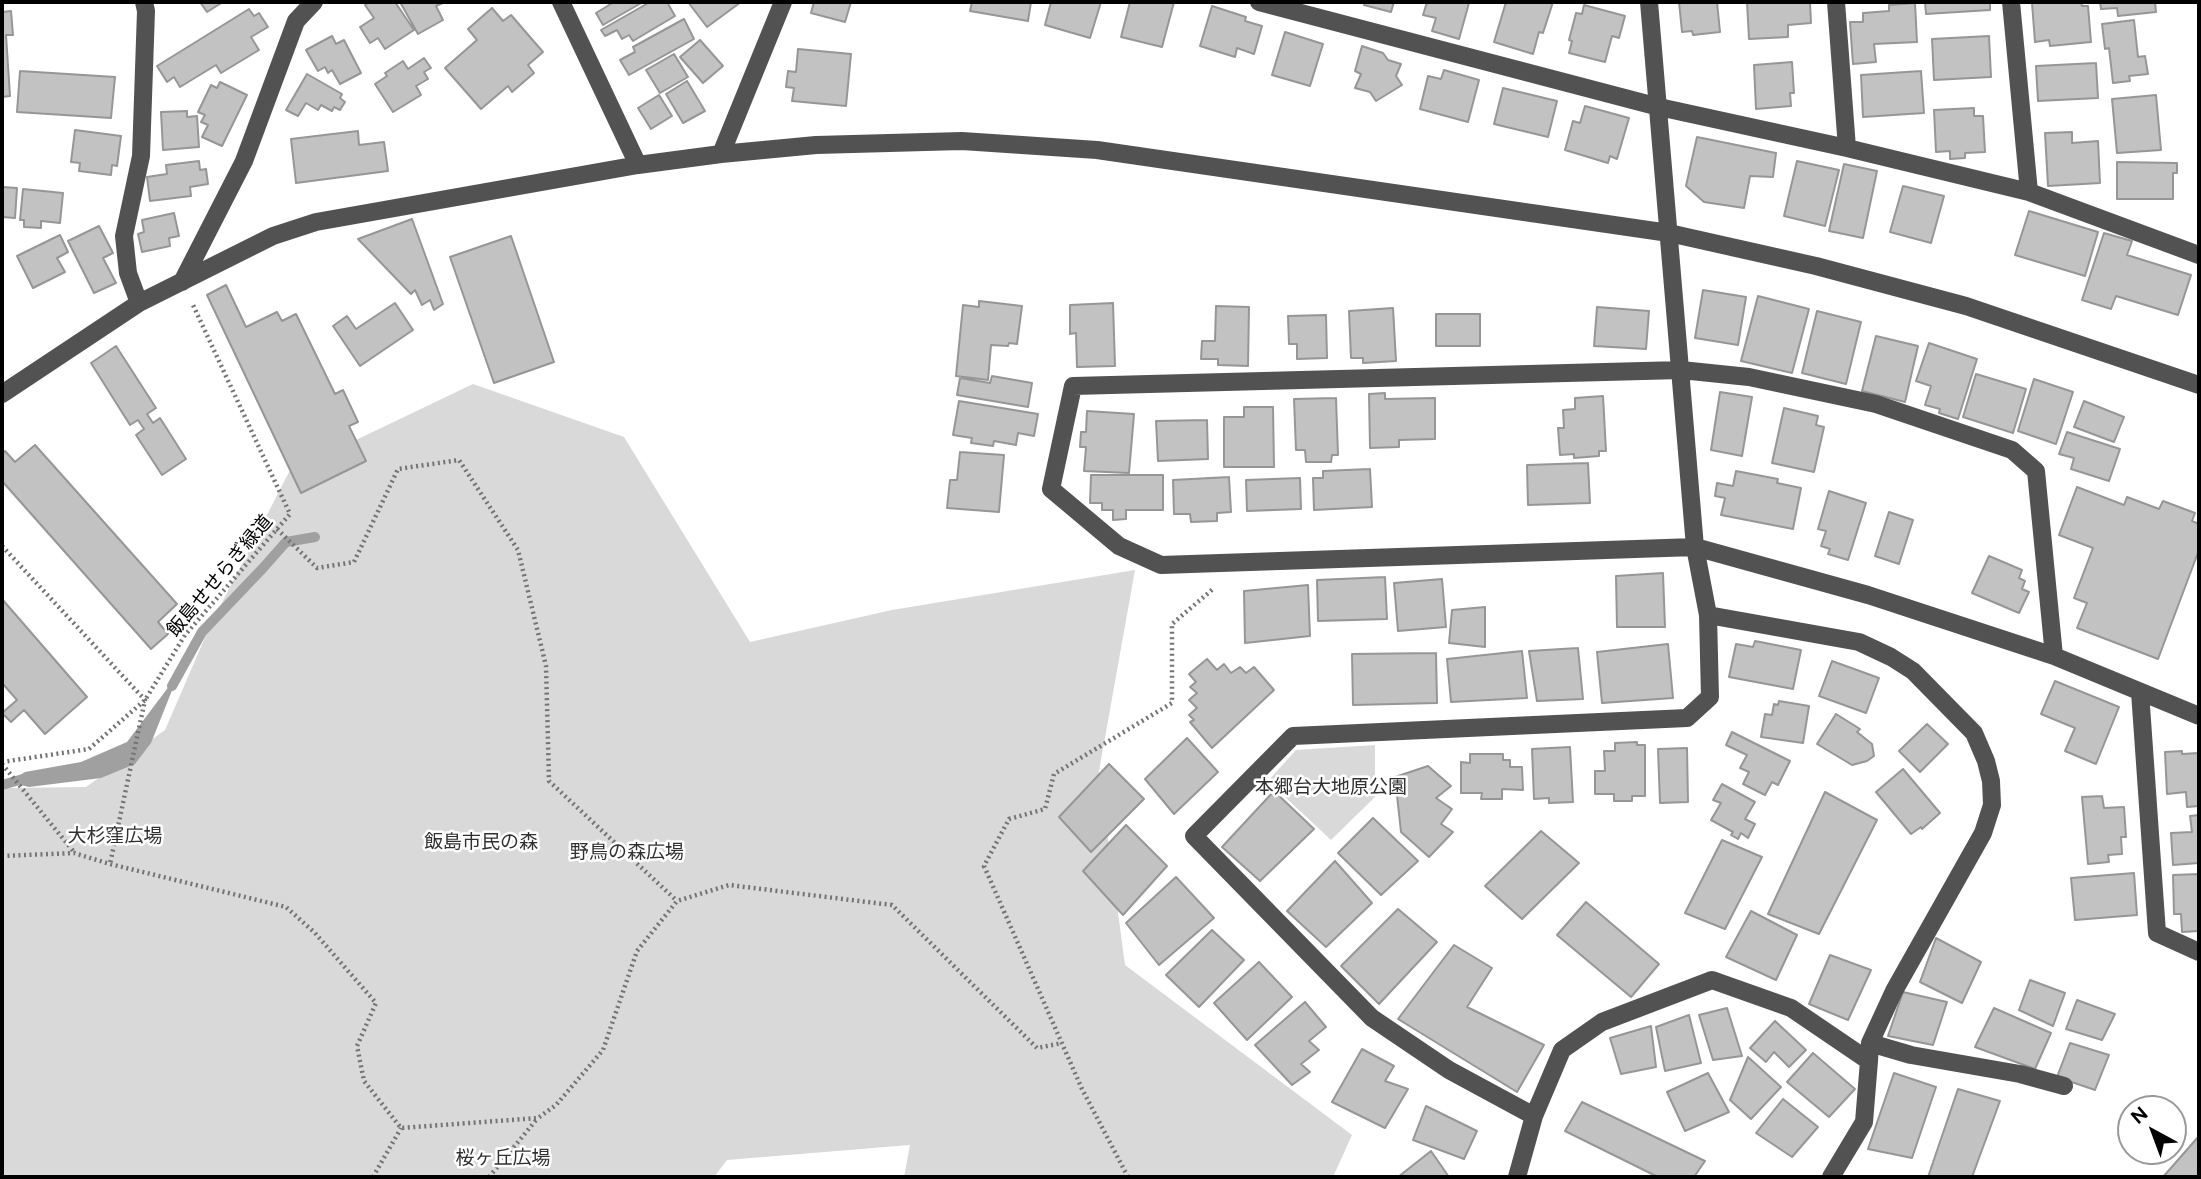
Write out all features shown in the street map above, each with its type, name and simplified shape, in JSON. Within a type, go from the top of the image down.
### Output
[{"type":"street","points":[[139,303],[128,273],[124,236],[141,156],[146,11],[144,2]]},
{"type":"street","points":[[294,2],[296,21]]},
{"type":"street","points":[[182,282],[244,161],[296,21],[314,2]]},
{"type":"street","points":[[561,2],[638,165]]},
{"type":"street","points":[[721,154],[782,2]]},
{"type":"street","points":[[1259,2],[1659,107],[1847,148],[2029,192],[2199,255]]},
{"type":"street","points":[[1534,1116],[1449,1070],[1373,1018],[1194,836],[1293,736],[1687,718],[1710,697],[1708,615],[1695,547],[1649,2]]},
{"type":"street","points":[[1836,2],[1847,148]]},
{"type":"street","points":[[2011,2],[2029,192]]},
{"type":"street","points":[[2,394],[139,303],[273,236],[316,222],[638,165],[721,154],[817,145],[962,141],[1097,150],[1669,233],[1816,266],[1966,306],[2199,385]]},
{"type":"street","points":[[2054,656],[2036,471],[2012,450],[1876,404],[1749,377],[1681,370],[1073,386],[1051,489],[1119,546],[1161,565],[1695,547],[1868,595],[2054,656],[2199,716]]},
{"type":"street","points":[[1708,615],[1858,642],[1891,657],[1913,671],[1974,733],[1991,780],[1992,805],[1983,833],[1894,991],[1870,1043],[1864,1122],[1831,1177]]},
{"type":"street","points":[[2140,692],[2157,933],[2199,952]]},
{"type":"street","points":[[1516,1176],[1534,1116],[1562,1050],[1602,1022],[1712,980],[1791,1008],[1869,1061]]},
{"type":"street","points":[[1870,1043],[1911,1055],[2020,1074],[2064,1086]]},
{"type":"path","name":"飯島せせらぎ緑道","points":[[2,763],[89,749],[145,700],[185,635],[290,514],[182,282]]},
{"type":"path","points":[[278,530],[317,568],[354,562],[398,469],[459,460],[518,550],[546,666],[549,781],[677,901]]},
{"type":"path","points":[[2,546],[145,700],[110,864]]},
{"type":"path","points":[[1128,1177],[1082,1089],[984,866],[1009,819],[1045,808],[1054,774],[1171,702],[1172,624],[1228,577],[1230,564]]},
{"type":"path","points":[[2,763],[74,853]]},
{"type":"path","points":[[2,856],[74,853],[286,907],[315,933],[376,1003],[357,1046],[364,1081],[401,1128]]},
{"type":"path","points":[[489,1177],[538,1118],[556,1105],[603,1050],[637,951],[677,901],[729,886],[892,905],[1037,1048],[1062,1043]]},
{"type":"path","points":[[401,1128],[538,1118]]},
{"type":"path","points":[[373,1177],[401,1128]]},
{"type":"green space","name":"飯島市民の森","points":[[473,384],[624,437],[750,642],[892,610],[1135,570],[1099,771],[1125,965],[1352,1135],[1333,1177],[904,1177],[910,1145],[727,1160],[714,1177],[2,1177],[2,788],[86,787],[165,730],[210,626],[289,472]]},
{"type":"green space","name":"本郷台大地原公園","points":[[1375,745],[1375,797],[1331,840],[1268,781],[1296,750]]},
{"type":"shaded area","points":[[179,673],[151,743],[135,764],[101,778],[29,787],[9,782],[25,772],[81,762],[127,742]]},
{"type":"building","points":[[200,2],[223,2],[207,12]]},
{"type":"building","points":[[369,2],[395,2],[414,30],[385,49],[378,38],[370,43],[360,27],[374,18],[365,5]]},
{"type":"building","points":[[400,2],[445,2],[436,6],[443,20],[418,34]]},
{"type":"building","points":[[614,2],[643,2],[603,25],[596,13]]},
{"type":"building","points":[[650,2],[667,2],[675,16],[633,41],[629,35],[622,39],[617,30],[605,36],[601,30]]},
{"type":"building","points":[[688,2],[741,2],[707,27]]},
{"type":"building","points":[[814,2],[851,2],[845,22],[811,13]]},
{"type":"building","points":[[972,2],[1031,2],[1028,21],[970,11]]},
{"type":"building","points":[[1051,2],[1101,2],[1090,38],[1045,25]]},
{"type":"building","points":[[1130,2],[1174,2],[1162,47],[1121,37]]},
{"type":"building","points":[[1365,2],[1394,2],[1391,12],[1364,5]]},
{"type":"building","points":[[1427,2],[1469,3],[1459,39],[1432,31],[1436,18],[1423,15]]},
{"type":"building","points":[[1506,2],[1553,2],[1543,33],[1539,32],[1533,54],[1494,42]]},
{"type":"building","points":[[1679,2],[1717,2],[1720,32],[1693,35],[1692,31],[1682,32]]},
{"type":"building","points":[[1747,2],[1810,2],[1811,23],[1788,25],[1788,37],[1749,39]]},
{"type":"building","points":[[1925,2],[1990,2],[1990,10],[1926,14]]},
{"type":"building","points":[[2081,2],[2082,6],[2088,6],[2091,42],[2050,46],[2049,40],[2035,42],[2032,3]]},
{"type":"building","points":[[2100,2],[2155,2],[2156,12],[2118,16],[2117,8],[2101,9]]},
{"type":"building","points":[[1915,3],[1917,42],[1874,44],[1876,62],[1853,64],[1850,22],[1863,22],[1863,13],[1889,11],[1889,5]]},
{"type":"building","points":[[1584,5],[1625,16],[1619,38],[1612,36],[1605,62],[1569,53],[1572,41],[1569,40],[1576,13],[1582,14]]},
{"type":"building","points":[[1212,6],[1246,17],[1245,21],[1262,26],[1254,54],[1237,48],[1235,57],[1200,46]]},
{"type":"building","points":[[492,8],[503,21],[511,15],[543,52],[528,65],[534,73],[512,92],[508,86],[481,109],[445,68],[477,40],[468,29]]},
{"type":"building","points":[[249,9],[254,16],[259,13],[268,27],[251,37],[259,50],[221,73],[216,65],[180,87],[174,77],[167,82],[157,66]]},
{"type":"building","points":[[11,11],[13,35],[6,35],[10,96],[2,97],[2,12]]},
{"type":"building","points":[[684,19],[694,39],[629,75],[620,60],[635,52],[633,47]]},
{"type":"building","points":[[2134,20],[2138,57],[2145,56],[2148,74],[2129,76],[2130,81],[2113,83],[2109,48],[2105,49],[2102,24]]},
{"type":"building","points":[[1285,32],[1323,44],[1310,86],[1272,75]]},
{"type":"building","points":[[332,36],[336,44],[344,40],[361,73],[340,84],[332,70],[328,73],[325,67],[318,71],[306,50]]},
{"type":"building","points":[[1989,36],[1991,77],[1934,80],[1932,39]]},
{"type":"building","points":[[700,40],[723,66],[703,83],[680,57]]},
{"type":"building","points":[[1362,46],[1383,53],[1388,60],[1401,64],[1396,76],[1402,85],[1376,101],[1370,92],[1355,88],[1361,74],[1355,71]]},
{"type":"building","points":[[798,49],[851,54],[846,106],[792,101],[794,88],[786,87],[788,71],[796,72]]},
{"type":"building","points":[[674,54],[688,77],[660,93],[646,70]]},
{"type":"building","points":[[424,58],[431,68],[424,72],[428,79],[416,86],[421,95],[393,112],[375,84],[387,76],[385,73],[403,61],[408,69]]},
{"type":"building","points":[[1792,62],[1794,93],[1790,93],[1791,106],[1756,109],[1754,65]]},
{"type":"building","points":[[2096,63],[2098,98],[2038,101],[2036,66]]},
{"type":"building","points":[[1444,70],[1479,80],[1468,122],[1420,109],[1428,76],[1441,79]]},
{"type":"building","points":[[20,71],[115,77],[111,118],[17,112]]},
{"type":"building","points":[[1921,71],[1924,113],[1863,117],[1861,75]]},
{"type":"building","points":[[307,74],[342,94],[340,98],[345,102],[340,110],[334,107],[332,111],[321,105],[318,110],[306,103],[298,116],[286,110]]},
{"type":"building","points":[[687,81],[705,111],[683,123],[666,94]]},
{"type":"building","points":[[220,82],[247,95],[222,146],[202,137],[208,125],[201,122],[205,115],[198,112],[211,85],[217,88]]},
{"type":"building","points":[[1503,88],[1557,101],[1548,137],[1494,124]]},
{"type":"building","points":[[659,95],[672,116],[651,129],[638,108]]},
{"type":"building","points":[[2156,95],[2161,150],[2117,153],[2112,99]]},
{"type":"building","points":[[1585,106],[1629,118],[1617,159],[1610,156],[1608,163],[1565,150],[1573,121],[1580,123]]},
{"type":"building","points":[[1974,108],[1974,116],[1983,116],[1985,152],[1965,153],[1965,158],[1950,159],[1950,151],[1936,152],[1934,110]]},
{"type":"building","points":[[187,111],[187,117],[197,116],[199,147],[163,150],[161,112]]},
{"type":"building","points":[[75,130],[121,136],[117,166],[112,165],[111,175],[79,171],[80,163],[71,162]]},
{"type":"building","points":[[358,131],[359,145],[384,142],[388,171],[296,183],[291,139]]},
{"type":"building","points":[[2072,132],[2072,143],[2098,141],[2100,183],[2048,186],[2045,133]]},
{"type":"building","points":[[1697,137],[1776,153],[1773,177],[1750,176],[1744,208],[1704,202],[1686,186]]},
{"type":"building","points":[[199,161],[200,170],[206,169],[208,184],[190,187],[191,196],[150,201],[147,177],[167,174],[166,165]]},
{"type":"building","points":[[1797,161],[1839,170],[1825,226],[1784,216]]},
{"type":"building","points":[[2117,162],[2177,163],[2177,173],[2173,173],[2173,199],[2117,199]]},
{"type":"building","points":[[1844,164],[1877,171],[1863,238],[1829,231]]},
{"type":"building","points":[[1903,186],[1944,196],[1931,243],[1890,232]]},
{"type":"building","points":[[2,187],[17,188],[15,218],[2,217]]},
{"type":"building","points":[[23,189],[63,193],[60,223],[41,221],[41,228],[24,227],[24,220],[20,220]]},
{"type":"building","points":[[2029,211],[2098,232],[2085,276],[2015,255]]},
{"type":"building","points":[[174,213],[179,236],[169,238],[170,246],[142,252],[138,234],[144,232],[142,220]]},
{"type":"building","points":[[412,219],[443,304],[434,310],[430,300],[422,305],[415,290],[411,294],[358,239]]},
{"type":"building","points":[[99,226],[113,253],[103,258],[116,283],[94,293],[68,241]]},
{"type":"building","points":[[2104,233],[2132,241],[2127,255],[2191,275],[2178,315],[2116,296],[2111,309],[2082,300]]},
{"type":"building","points":[[60,235],[68,252],[57,258],[65,272],[33,288],[17,256]]},
{"type":"building","points":[[511,236],[554,362],[494,383],[450,257]]},
{"type":"building","points":[[226,285],[246,327],[277,312],[282,321],[296,314],[335,394],[343,390],[358,422],[349,426],[366,461],[301,493],[207,295]]},
{"type":"building","points":[[1703,290],[1746,297],[1738,345],[1695,338]]},
{"type":"building","points":[[1758,296],[1809,309],[1792,373],[1741,361]]},
{"type":"building","points":[[979,301],[1022,306],[1017,344],[991,345],[988,380],[956,376],[963,305],[979,307]]},
{"type":"building","points":[[395,303],[413,330],[360,366],[333,326],[347,316],[356,329]]},
{"type":"building","points":[[1113,303],[1115,366],[1077,367],[1076,333],[1070,334],[1070,305]]},
{"type":"building","points":[[1216,306],[1249,307],[1248,366],[1218,365],[1218,359],[1201,359],[1202,341],[1215,341]]},
{"type":"building","points":[[1597,307],[1649,311],[1646,349],[1594,346]]},
{"type":"building","points":[[1393,308],[1396,361],[1363,363],[1363,358],[1351,358],[1349,311]]},
{"type":"building","points":[[1817,311],[1861,322],[1846,384],[1802,373]]},
{"type":"building","points":[[1436,314],[1480,314],[1480,346],[1436,346]]},
{"type":"building","points":[[1326,315],[1327,358],[1297,359],[1297,344],[1289,344],[1288,316]]},
{"type":"building","points":[[1876,336],[1918,346],[1905,402],[1862,391]]},
{"type":"building","points":[[1929,343],[1977,359],[1958,419],[1939,413],[1940,409],[1925,405],[1931,386],[1916,381]]},
{"type":"building","points":[[116,346],[156,408],[147,414],[153,423],[160,418],[186,459],[162,475],[136,435],[144,429],[138,420],[130,425],[91,363]]},
{"type":"building","points":[[1976,374],[2026,389],[2013,433],[1963,417]]},
{"type":"building","points":[[992,376],[1032,383],[1028,407],[957,395],[960,378],[990,383]]},
{"type":"building","points":[[2034,379],[2073,392],[2056,444],[2018,431]]},
{"type":"building","points":[[1720,392],[1752,397],[1742,456],[1711,450]]},
{"type":"building","points":[[1385,393],[1385,399],[1435,398],[1435,439],[1399,440],[1399,447],[1370,448],[1369,394]]},
{"type":"building","points":[[1603,396],[1606,451],[1599,451],[1599,456],[1574,458],[1574,454],[1560,455],[1558,428],[1564,428],[1563,410],[1575,409],[1575,398]]},
{"type":"building","points":[[1336,398],[1338,455],[1332,455],[1331,462],[1306,462],[1305,450],[1296,450],[1294,399]]},
{"type":"building","points":[[959,401],[1038,414],[1034,436],[1018,433],[1016,445],[994,441],[993,446],[971,443],[972,438],[953,435]]},
{"type":"building","points":[[2084,401],[2124,417],[2114,442],[2074,427]]},
{"type":"building","points":[[1244,407],[1273,407],[1274,467],[1224,467],[1224,417],[1244,417]]},
{"type":"building","points":[[1784,408],[1818,416],[1816,425],[1824,427],[1814,472],[1772,463]]},
{"type":"building","points":[[1087,411],[1134,414],[1129,473],[1084,471],[1086,447],[1080,447],[1081,432],[1086,432]]},
{"type":"building","points":[[1207,420],[1208,459],[1158,461],[1156,421]]},
{"type":"building","points":[[2067,432],[2120,449],[2109,481],[2071,469],[2074,458],[2059,454]]},
{"type":"building","points":[[35,445],[177,604],[158,622],[168,634],[151,649],[2,481],[2,454],[5,451],[15,462]]},
{"type":"building","points":[[960,452],[1004,455],[999,512],[947,508],[950,480],[957,480]]},
{"type":"building","points":[[1588,463],[1590,503],[1528,505],[1527,465]]},
{"type":"building","points":[[1370,469],[1372,507],[1314,510],[1313,478],[1323,478],[1323,471]]},
{"type":"building","points":[[1736,471],[1778,479],[1777,483],[1801,488],[1793,529],[1721,515],[1725,498],[1715,496],[1717,483],[1733,486]]},
{"type":"building","points":[[1091,475],[1163,475],[1163,510],[1126,510],[1126,519],[1113,520],[1113,510],[1102,510],[1102,503],[1090,503]]},
{"type":"building","points":[[1229,477],[1231,512],[1217,513],[1217,521],[1191,522],[1190,514],[1174,514],[1173,480]]},
{"type":"building","points":[[1300,478],[1301,509],[1247,511],[1246,480]]},
{"type":"building","points":[[2077,487],[2124,505],[2127,497],[2159,509],[2163,501],[2195,513],[2192,521],[2199,524],[2199,550],[2158,659],[2077,628],[2087,603],[2074,598],[2093,548],[2059,535]]},
{"type":"building","points":[[1829,491],[1866,503],[1848,560],[1828,554],[1830,549],[1821,546],[1826,531],[1818,529]]},
{"type":"building","points":[[1889,512],[1913,520],[1899,564],[1875,556]]},
{"type":"building","points":[[1989,556],[2022,570],[2019,578],[2025,581],[2022,589],[2029,592],[2019,613],[1972,593]]},
{"type":"building","points":[[1663,573],[1665,627],[1617,627],[1616,576]]},
{"type":"building","points":[[1385,577],[1387,619],[1318,621],[1317,580]]},
{"type":"building","points":[[1442,579],[1446,627],[1398,631],[1394,583]]},
{"type":"building","points":[[1308,585],[1310,636],[1245,643],[1244,591]]},
{"type":"building","points":[[2,599],[87,697],[45,734],[24,710],[11,722],[2,713],[17,700],[2,683]]},
{"type":"building","points":[[1485,607],[1485,647],[1449,643],[1452,610]]},
{"type":"building","points":[[1755,641],[1801,650],[1793,689],[1729,677],[1736,644],[1753,647]]},
{"type":"building","points":[[1668,644],[1673,698],[1602,703],[1597,652]]},
{"type":"building","points":[[1578,648],[1583,699],[1537,701],[1529,651]]},
{"type":"building","points":[[1522,651],[1527,698],[1451,702],[1447,659]]},
{"type":"building","points":[[1436,653],[1437,703],[1353,705],[1352,654]]},
{"type":"building","points":[[1207,659],[1217,670],[1224,664],[1231,673],[1240,667],[1246,673],[1254,667],[1274,690],[1212,748],[1190,722],[1194,720],[1189,715],[1197,708],[1189,700],[1197,693],[1190,687],[1196,682],[1189,674]]},
{"type":"building","points":[[1832,661],[1879,678],[1866,713],[1819,696]]},
{"type":"building","points":[[2055,681],[2119,707],[2096,764],[2065,751],[2075,728],[2041,714]]},
{"type":"building","points":[[1779,701],[1809,706],[1803,743],[1761,737],[1765,714],[1772,715],[1774,704],[1778,705]]},
{"type":"building","points":[[1836,714],[1860,729],[1857,732],[1872,744],[1874,756],[1852,765],[1817,744]]},
{"type":"building","points":[[1927,724],[1948,744],[1920,772],[1899,751]]},
{"type":"building","points":[[1732,732],[1790,761],[1778,785],[1772,782],[1765,795],[1743,784],[1749,772],[1740,768],[1747,755],[1726,745]]},
{"type":"building","points":[[1187,738],[1218,772],[1174,814],[1145,779]]},
{"type":"building","points":[[1637,742],[1637,745],[1645,745],[1645,796],[1632,796],[1632,801],[1614,801],[1614,794],[1595,794],[1595,771],[1605,771],[1604,751],[1615,751],[1615,743]]},
{"type":"building","points":[[1570,747],[1573,802],[1549,803],[1549,798],[1534,799],[1532,749]]},
{"type":"building","points":[[1687,748],[1688,802],[1660,803],[1658,749]]},
{"type":"building","points":[[2182,751],[2182,754],[2199,753],[2199,806],[2187,807],[2186,792],[2167,794],[2165,752]]},
{"type":"building","points":[[1470,754],[1503,754],[1503,760],[1510,760],[1510,767],[1522,767],[1523,790],[1502,789],[1502,799],[1481,799],[1482,793],[1461,793],[1461,762],[1470,763]]},
{"type":"building","points":[[1109,764],[1144,799],[1091,852],[1059,817]]},
{"type":"building","points":[[1428,766],[1451,786],[1436,798],[1452,809],[1441,824],[1453,832],[1429,857],[1401,832],[1395,777]]},
{"type":"building","points":[[1903,769],[1940,813],[1922,829],[1921,827],[1911,834],[1876,792]]},
{"type":"building","points":[[1722,784],[1755,802],[1745,819],[1755,824],[1748,838],[1741,833],[1738,839],[1731,835],[1733,832],[1711,820],[1721,803],[1713,800]]},
{"type":"building","points":[[1274,791],[1314,829],[1260,881],[1222,847]]},
{"type":"building","points":[[1825,792],[1877,820],[1819,934],[1768,914]]},
{"type":"building","points":[[2102,796],[2104,808],[2124,807],[2126,837],[2121,837],[2122,854],[2108,855],[2109,862],[2088,864],[2082,797]]},
{"type":"building","points":[[2199,815],[2199,863],[2173,865],[2171,833],[2192,832],[2190,816]]},
{"type":"building","points":[[1373,818],[1418,861],[1381,895],[1338,853]]},
{"type":"building","points":[[1126,825],[1167,866],[1123,915],[1083,871]]},
{"type":"building","points":[[1541,831],[1579,863],[1522,919],[1485,886]]},
{"type":"building","points":[[1722,840],[1762,857],[1725,929],[1685,913]]},
{"type":"building","points":[[1335,861],[1372,903],[1326,947],[1287,911]]},
{"type":"building","points":[[2134,873],[2137,915],[2075,920],[2071,878]]},
{"type":"building","points":[[2199,874],[2199,931],[2182,932],[2181,914],[2174,914],[2173,875]]},
{"type":"building","points":[[1176,877],[1214,918],[1159,965],[1126,923]]},
{"type":"building","points":[[1586,902],[1659,964],[1631,997],[1557,935]]},
{"type":"building","points":[[1398,909],[1437,942],[1379,1004],[1341,966]]},
{"type":"building","points":[[1751,911],[1797,935],[1776,980],[1726,957]]},
{"type":"building","points":[[1212,930],[1244,960],[1199,1007],[1166,975]]},
{"type":"building","points":[[1936,938],[1981,962],[1962,1003],[1920,982]]},
{"type":"building","points":[[1454,945],[1492,968],[1467,1007],[1544,1045],[1517,1092],[1398,1019]]},
{"type":"building","points":[[1830,955],[1871,970],[1848,1020],[1809,1004]]},
{"type":"building","points":[[1259,962],[1292,997],[1247,1040],[1214,1003]]},
{"type":"building","points":[[2030,980],[2065,993],[2053,1026],[2019,1010]]},
{"type":"building","points":[[1903,992],[1947,1002],[1933,1045],[1888,1036]]},
{"type":"building","points":[[2077,1000],[2115,1014],[2102,1040],[2066,1029]]},
{"type":"building","points":[[1305,1002],[1326,1027],[1309,1041],[1319,1050],[1301,1064],[1310,1072],[1292,1085],[1255,1045]]},
{"type":"building","points":[[1727,1008],[1742,1056],[1713,1060],[1699,1015]]},
{"type":"building","points":[[1994,1008],[2051,1033],[2035,1069],[1975,1047]]},
{"type":"building","points":[[1689,1015],[1701,1063],[1665,1071],[1656,1027]]},
{"type":"building","points":[[1775,1021],[1806,1050],[1789,1067],[1774,1052],[1766,1062],[1750,1048]]},
{"type":"building","points":[[1651,1026],[1656,1067],[1621,1074],[1610,1038]]},
{"type":"building","points":[[2070,1043],[2109,1055],[2095,1090],[2057,1077]]},
{"type":"building","points":[[1362,1049],[1394,1066],[1385,1081],[1408,1089],[1385,1128],[1332,1102]]},
{"type":"building","points":[[1813,1053],[1855,1089],[1829,1117],[1787,1082]]},
{"type":"building","points":[[1748,1057],[1781,1087],[1751,1119],[1730,1100]]},
{"type":"building","points":[[1708,1073],[1729,1112],[1685,1131],[1667,1092]]},
{"type":"building","points":[[1894,1073],[1936,1087],[1912,1158],[1868,1149]]},
{"type":"building","points":[[1958,1089],[2000,1101],[1972,1177],[1928,1177]]},
{"type":"building","points":[[1783,1099],[1818,1127],[1792,1157],[1756,1133]]},
{"type":"building","points":[[1582,1102],[1705,1161],[1694,1177],[1658,1177],[1565,1131]]},
{"type":"building","points":[[1426,1106],[1477,1131],[1464,1159],[1413,1140]]},
{"type":"building","points":[[2199,1136],[2199,1177],[2163,1177],[2174,1165],[2187,1165],[2187,1150]]},
{"type":"building","points":[[1431,1151],[1449,1177],[1398,1177]]},
{"type":"waterway","points":[[172,686],[202,632],[286,542],[315,537]]},
{"type":"waterway","points":[[2,785],[23,779]]},
{"type":"park label","name":"大杉窪広場","points":[[115,836]]},
{"type":"park label","name":"野鳥の森広場","points":[[627,852]]},
{"type":"park label","name":"桜ヶ丘広場","points":[[503,1158]]}]
